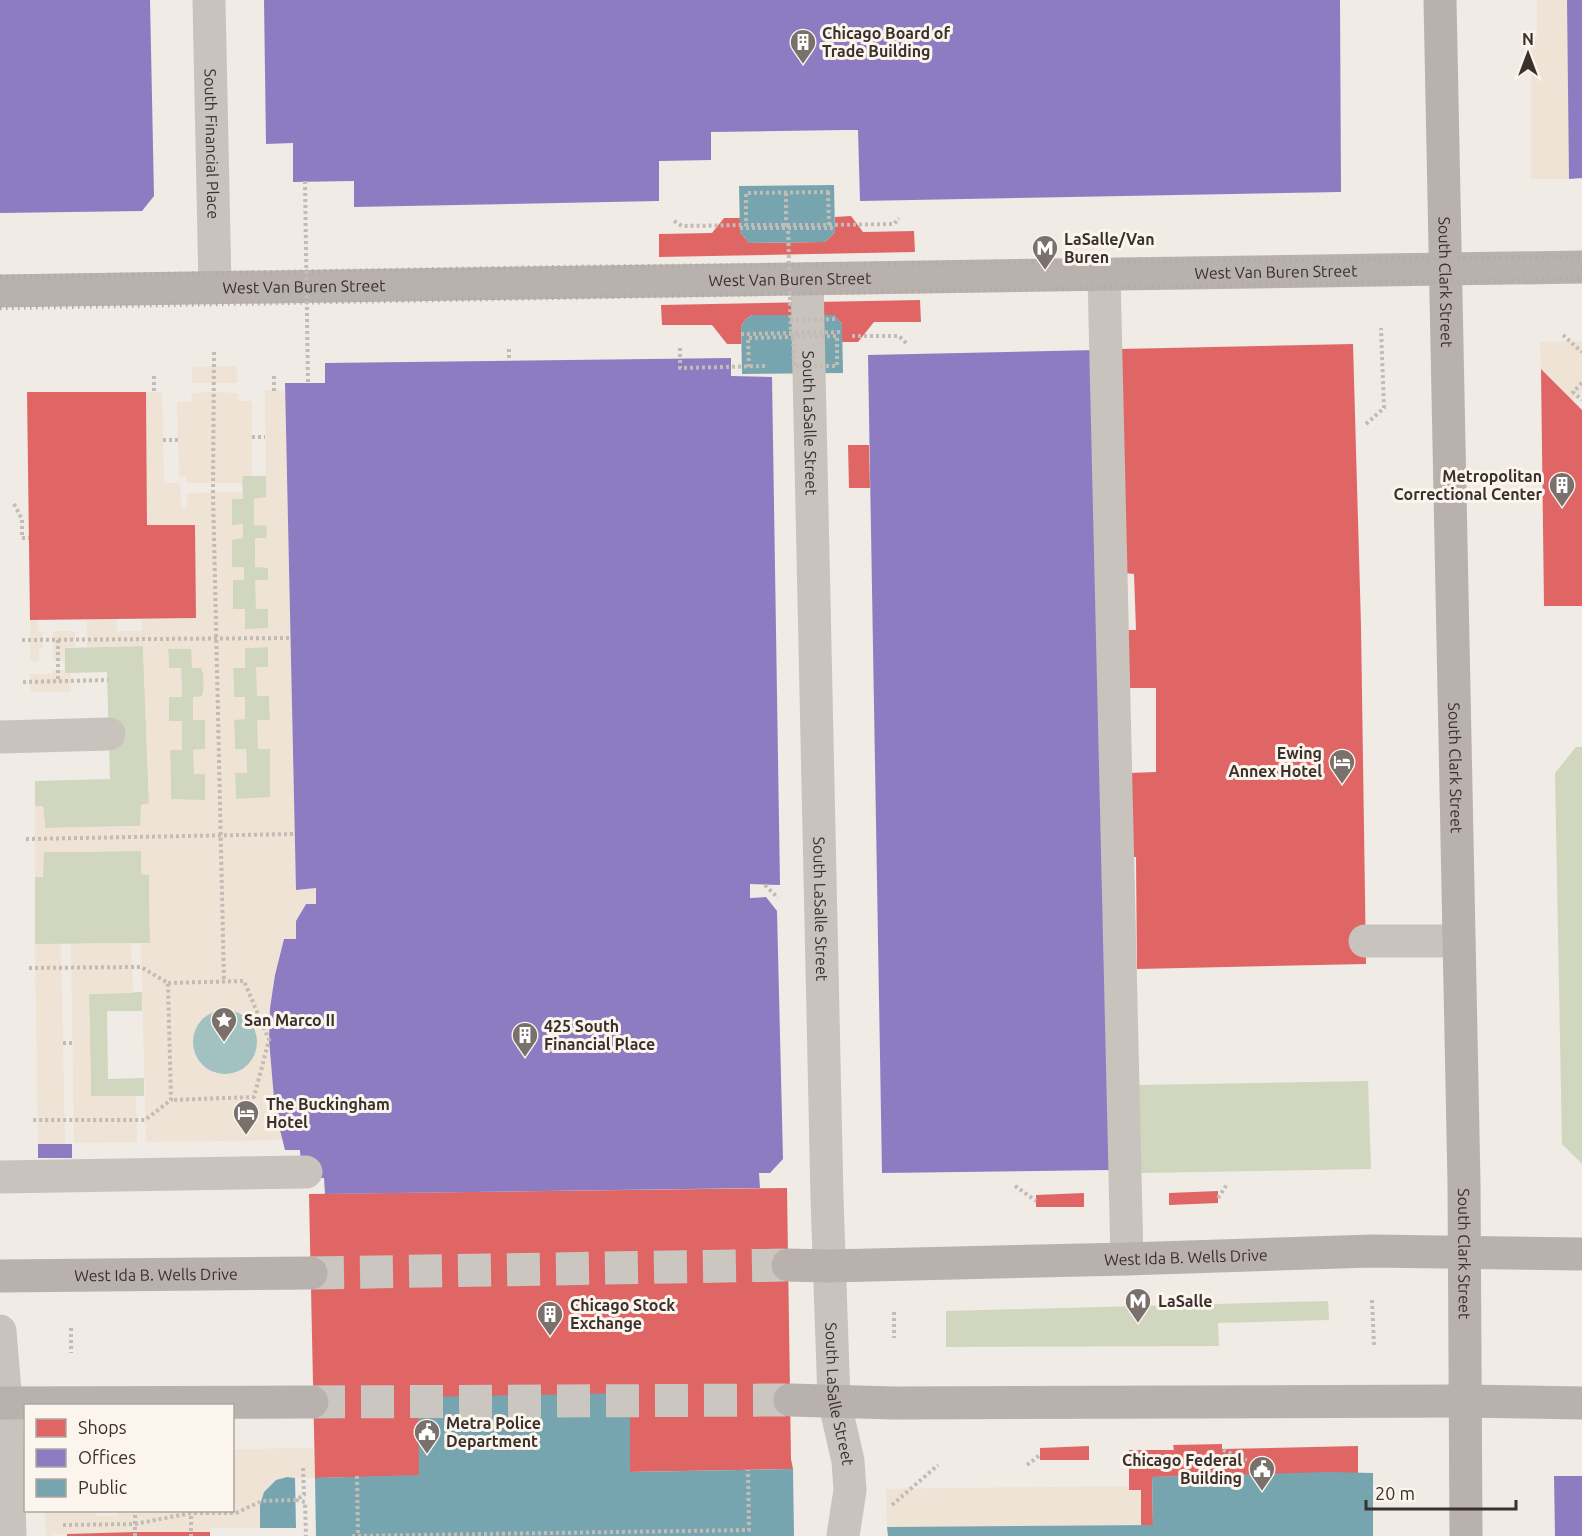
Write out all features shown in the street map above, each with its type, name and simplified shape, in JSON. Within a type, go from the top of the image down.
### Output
[{"type":"main road","name":"South Clark Street","points":[[1440,0],[1464,1184],[1466,1536]]},
{"type":"main road","name":"West Van Buren Street","points":[[0,291],[1582,267]]},
{"type":"main road","name":"West Ida B. Wells Drive","points":[[788,1265],[1127,1259],[1373,1251],[1582,1254]]},
{"type":"main road","name":"West Ida B. Wells Drive","points":[[0,1276],[310,1273]]},
{"type":"main road","points":[[789,1400],[896,1403],[1464,1401],[1582,1403]]},
{"type":"main road","points":[[3,1403],[312,1402]]},
{"type":"street","name":"South Financial Place","points":[[209,0],[215,288]]},
{"type":"street","points":[[1104,275],[1127,1259]]},
{"type":"street","name":"South LaSalle Street","points":[[807,279],[829,1266],[834,1400],[848,1461],[850,1490],[843,1536]]},
{"type":"street","points":[[0,737],[109,734]]},
{"type":"street","points":[[1365,940],[1459,940]]},
{"type":"street","points":[[0,1177],[306,1172]]},
{"type":"street","points":[[0,1331],[10,1536]]},
{"type":"path","points":[[305,181],[308,383]]},
{"type":"path","points":[[746,225],[746,193],[828,192],[829,225]]},
{"type":"path","points":[[786,193],[790,320],[794,366],[837,366],[837,336]]},
{"type":"path","points":[[740,228],[894,224],[899,218]]},
{"type":"path","points":[[674,221],[682,226],[746,225],[835,228]]},
{"type":"path","points":[[790,320],[838,319]]},
{"type":"path","points":[[1366,424],[1384,408],[1381,328]]},
{"type":"path","points":[[680,348],[680,368],[749,367],[748,338],[842,332]]},
{"type":"path","points":[[741,334],[898,336],[907,344]]},
{"type":"path","points":[[1563,335],[1582,352]]},
{"type":"path","points":[[509,349],[509,360]]},
{"type":"path","points":[[214,352],[213,492],[224,982]]},
{"type":"path","points":[[154,376],[154,393]]},
{"type":"path","points":[[274,376],[274,391]]},
{"type":"path","points":[[1582,383],[1573,392],[1582,400]]},
{"type":"path","points":[[252,437],[265,437]]},
{"type":"path","points":[[163,440],[178,440]]},
{"type":"path","points":[[14,504],[22,519],[22,538],[29,538]]},
{"type":"path","points":[[22,640],[290,638]]},
{"type":"path","points":[[58,640],[58,681]]},
{"type":"path","points":[[23,682],[108,680]]},
{"type":"path","points":[[26,838],[294,834]]},
{"type":"path","points":[[29,968],[141,967],[168,983],[244,981],[269,1040],[254,1097],[171,1100],[145,1120],[31,1120]]},
{"type":"path","points":[[168,983],[171,1100]]},
{"type":"path","points":[[63,1043],[73,1043]]},
{"type":"path","points":[[1218,1198],[1228,1183]]},
{"type":"path","points":[[1015,1186],[1035,1201]]},
{"type":"path","points":[[1372,1299],[1374,1346]]},
{"type":"path","points":[[894,1312],[894,1338]]},
{"type":"path","points":[[71,1328],[71,1353]]},
{"type":"path","points":[[1223,1450],[1247,1460]]},
{"type":"path","points":[[1028,1465],[1040,1455]]},
{"type":"path","points":[[295,1500],[304,1495],[303,1464]]},
{"type":"path","points":[[887,1509],[938,1464]]},
{"type":"path","points":[[352,1536],[723,1533],[749,1530],[748,1470]]},
{"type":"path","points":[[357,1476],[358,1536]]},
{"type":"path","points":[[63,1525],[135,1524],[191,1512],[236,1513],[262,1501],[295,1500],[305,1502],[306,1536]]},
{"type":"path","points":[[135,1512],[135,1536]]},
{"type":"path","points":[[191,1512],[191,1536]]},
{"type":"green space","points":[[242,476],[266,476],[266,498],[254,499],[254,525],[267,525],[267,538],[255,538],[256,567],[268,567],[268,580],[256,580],[256,609],[268,609],[268,629],[245,629],[233,609],[233,580],[244,568],[232,567],[232,539],[243,525],[232,525],[232,499],[243,498]]},
{"type":"green space","points":[[143,646],[149,804],[141,805],[141,826],[45,828],[43,806],[35,806],[35,781],[110,779],[107,672],[65,673],[65,648]]},
{"type":"green space","points":[[268,647],[268,667],[256,667],[269,695],[270,720],[258,720],[270,749],[270,798],[236,799],[235,773],[247,773],[246,749],[235,749],[234,720],[245,697],[234,697],[233,668],[245,668],[245,648]]},
{"type":"green space","points":[[168,649],[192,649],[201,668],[203,692],[193,720],[205,720],[205,749],[193,750],[205,774],[206,800],[171,800],[170,750],[181,721],[169,721],[169,697],[182,696],[181,668],[169,669]]},
{"type":"green space","points":[[1576,747],[1582,747],[1582,1164],[1562,1144],[1555,773]]},
{"type":"green space","points":[[141,851],[141,874],[149,874],[150,943],[35,944],[35,877],[43,876],[43,852]]},
{"type":"green space","points":[[142,992],[142,1011],[107,1011],[108,1079],[144,1078],[144,1096],[91,1096],[89,994]]},
{"type":"green space","points":[[1368,1081],[1371,1169],[1140,1173],[1138,1085]]},
{"type":"green space","points":[[1328,1301],[1329,1320],[1218,1323],[1219,1346],[946,1347],[946,1311]]},
{"type":"shaded area","points":[[1537,0],[1567,0],[1569,179],[1531,179],[1531,38],[1537,37]]},
{"type":"shaded area","points":[[1582,341],[1582,391],[1573,401],[1541,369],[1540,342]]},
{"type":"shaded area","points":[[237,366],[237,383],[192,383],[192,367]]},
{"type":"shaded area","points":[[265,390],[285,391],[296,889],[316,888],[316,904],[305,904],[296,921],[296,939],[284,939],[270,1008],[269,1040],[275,1110],[283,1140],[146,1142],[141,943],[150,943],[149,875],[141,874],[141,851],[44,852],[43,877],[35,877],[35,806],[43,806],[45,828],[140,826],[141,805],[149,803],[143,646],[87,647],[87,619],[117,619],[117,631],[142,631],[142,619],[196,618],[147,525],[146,392],[162,392],[164,483],[180,483],[181,507],[187,507],[187,493],[243,492],[243,499],[232,499],[232,525],[243,524],[243,538],[232,540],[232,567],[244,567],[244,580],[233,580],[233,609],[245,609],[245,629],[268,628],[268,609],[256,609],[255,580],[268,580],[268,568],[255,567],[255,538],[266,538],[267,526],[254,525],[254,499],[266,497]],"holes":[[[268,647],[268,667],[256,667],[257,696],[269,696],[270,720],[257,720],[258,749],[270,749],[270,797],[236,799],[235,773],[247,773],[246,749],[235,749],[234,720],[245,719],[245,697],[234,697],[233,668],[245,668],[245,648]],[[168,649],[191,649],[192,668],[203,668],[204,696],[193,697],[193,720],[205,720],[205,749],[193,750],[194,774],[205,774],[205,800],[171,799],[170,750],[182,750],[182,721],[169,721],[169,697],[182,697],[181,668],[169,668]]]},
{"type":"shaded area","points":[[192,393],[237,393],[238,401],[252,401],[252,476],[243,476],[242,483],[187,483],[186,476],[179,477],[177,402],[191,402]]},
{"type":"shaded area","points":[[30,620],[37,620],[38,631],[43,631],[43,649],[39,649],[39,661],[30,661]]},
{"type":"shaded area","points":[[53,631],[75,631],[75,647],[65,648],[65,661],[53,661]]},
{"type":"shaded area","points":[[53,670],[65,670],[65,673],[71,673],[71,692],[31,692],[30,674],[53,674]]},
{"type":"shaded area","points":[[131,943],[133,993],[89,994],[91,1096],[136,1096],[137,1142],[74,1143],[71,944]]},
{"type":"shaded area","points":[[35,944],[61,944],[65,1144],[38,1144]]},
{"type":"shaded area","points":[[313,1448],[315,1478],[287,1477],[276,1480],[270,1485],[264,1492],[260,1505],[260,1528],[211,1528],[210,1532],[54,1534],[54,1536],[46,1536],[45,1512],[96,1512],[96,1516],[117,1516],[118,1512],[234,1512],[234,1449]]},
{"type":"shaded area","points":[[1129,1486],[1129,1490],[1141,1490],[1141,1525],[887,1527],[886,1489]]},
{"type":"water","points":[[225,1010],[243,1016],[251,1024],[257,1042],[251,1060],[243,1068],[225,1074],[207,1068],[199,1060],[193,1042],[199,1024],[207,1016]]},
{"type":"building: Shops","points":[[851,216],[863,232],[914,231],[915,252],[659,257],[659,234],[712,233],[724,218],[740,218],[740,232],[749,243],[825,242],[835,232],[835,217]]},
{"type":"building: Shops","points":[[920,300],[921,322],[874,322],[858,342],[842,342],[842,324],[834,315],[752,315],[741,326],[741,344],[727,344],[712,325],[662,325],[661,305]]},
{"type":"building: Shops","points":[[1353,344],[1361,626],[1366,964],[1137,969],[1136,857],[1131,857],[1129,773],[1156,772],[1156,688],[1127,688],[1126,630],[1136,630],[1134,574],[1125,573],[1119,349]]},
{"type":"building: Shops","name":"Metropolitan Correctional Center","points":[[1541,369],[1582,410],[1582,606],[1544,606]]},
{"type":"building: Shops","points":[[27,392],[146,392],[147,525],[195,525],[196,618],[30,620]]},
{"type":"building: Shops","points":[[848,445],[869,445],[870,488],[849,488]]},
{"type":"building: Shops","name":"Chicago Stock Exchange","points":[[787,1188],[793,1469],[315,1478],[309,1194]]},
{"type":"building: Shops","points":[[1218,1191],[1218,1203],[1169,1205],[1169,1193]]},
{"type":"building: Shops","points":[[1084,1193],[1084,1207],[1036,1207],[1036,1195]]},
{"type":"building: Shops","points":[[1222,1444],[1222,1449],[1358,1446],[1358,1473],[1152,1477],[1153,1525],[1141,1525],[1141,1490],[1129,1490],[1129,1450],[1174,1450],[1173,1445]]},
{"type":"building: Shops","points":[[1089,1446],[1089,1460],[1040,1460],[1040,1448]]},
{"type":"building: Shops","points":[[210,1532],[210,1536],[67,1536],[67,1534]]},
{"type":"building: Offices","points":[[0,0],[150,0],[154,196],[142,211],[0,213]]},
{"type":"building: Offices","name":"Chicago Board of Trade Building","points":[[264,0],[1340,0],[1341,192],[860,201],[858,130],[711,132],[711,160],[659,161],[659,201],[354,207],[354,181],[293,182],[293,143],[266,144]]},
{"type":"building: Offices","points":[[1567,0],[1582,0],[1582,178],[1569,179]]},
{"type":"building: Offices","points":[[1096,350],[1110,1170],[882,1173],[868,355]]},
{"type":"building: Offices","points":[[731,358],[731,376],[772,377],[780,885],[750,884],[750,898],[766,897],[777,911],[783,1159],[770,1173],[759,1173],[760,1188],[325,1194],[324,1178],[311,1178],[301,1165],[300,1150],[285,1150],[275,1110],[269,1040],[270,1008],[284,939],[296,939],[296,921],[306,904],[316,904],[316,888],[296,890],[285,383],[325,383],[325,363]]},
{"type":"building: Offices","points":[[38,1144],[72,1144],[72,1158],[38,1158]]},
{"type":"building: Offices","points":[[1554,1476],[1582,1476],[1582,1536],[1555,1536]]},
{"type":"building: Public","points":[[834,185],[835,232],[825,242],[749,243],[740,232],[739,186]]},
{"type":"building: Public","points":[[752,315],[834,315],[842,324],[843,373],[742,374],[741,326]]},
{"type":"building: Public","points":[[630,1393],[630,1472],[793,1469],[794,1536],[316,1536],[315,1478],[419,1475],[418,1397]]},
{"type":"building: Public","name":"Chicago Federal Building","points":[[1373,1473],[1373,1536],[888,1536],[887,1527],[1153,1525],[1152,1477]]},
{"type":"building: Public","points":[[287,1477],[295,1478],[296,1528],[260,1528],[260,1505],[264,1492],[276,1480]]},
{"type":"tunnel","points":[[311,1273],[788,1265]]},
{"type":"tunnel","points":[[312,1402],[790,1400]]},
{"type":"railway","points":[[0,277],[568,267],[1582,257]]},
{"type":"railway","points":[[0,308],[1582,279]]},
{"type":"place","name":"Chicago Board of Trade Building","points":[[803,65]]},
{"type":"place","name":"LaSalle/Van Buren","points":[[1045,271]]},
{"type":"place","name":"Metropolitan Correctional Center","points":[[1562,508]]},
{"type":"place","name":"Ewing Annex Hotel","points":[[1342,785]]},
{"type":"place","name":"San Marco II","points":[[224,1043]]},
{"type":"place","name":"425 South Financial Place","points":[[525,1058]]},
{"type":"place","name":"The Buckingham Hotel","points":[[246,1136]]},
{"type":"place","name":"LaSalle","points":[[1138,1324]]},
{"type":"place","name":"Chicago Stock Exchange","points":[[550,1337]]},
{"type":"place","name":"Metra Police Department","points":[[427,1455]]},
{"type":"place","name":"Chicago Federal Building","points":[[1262,1492]]}]
